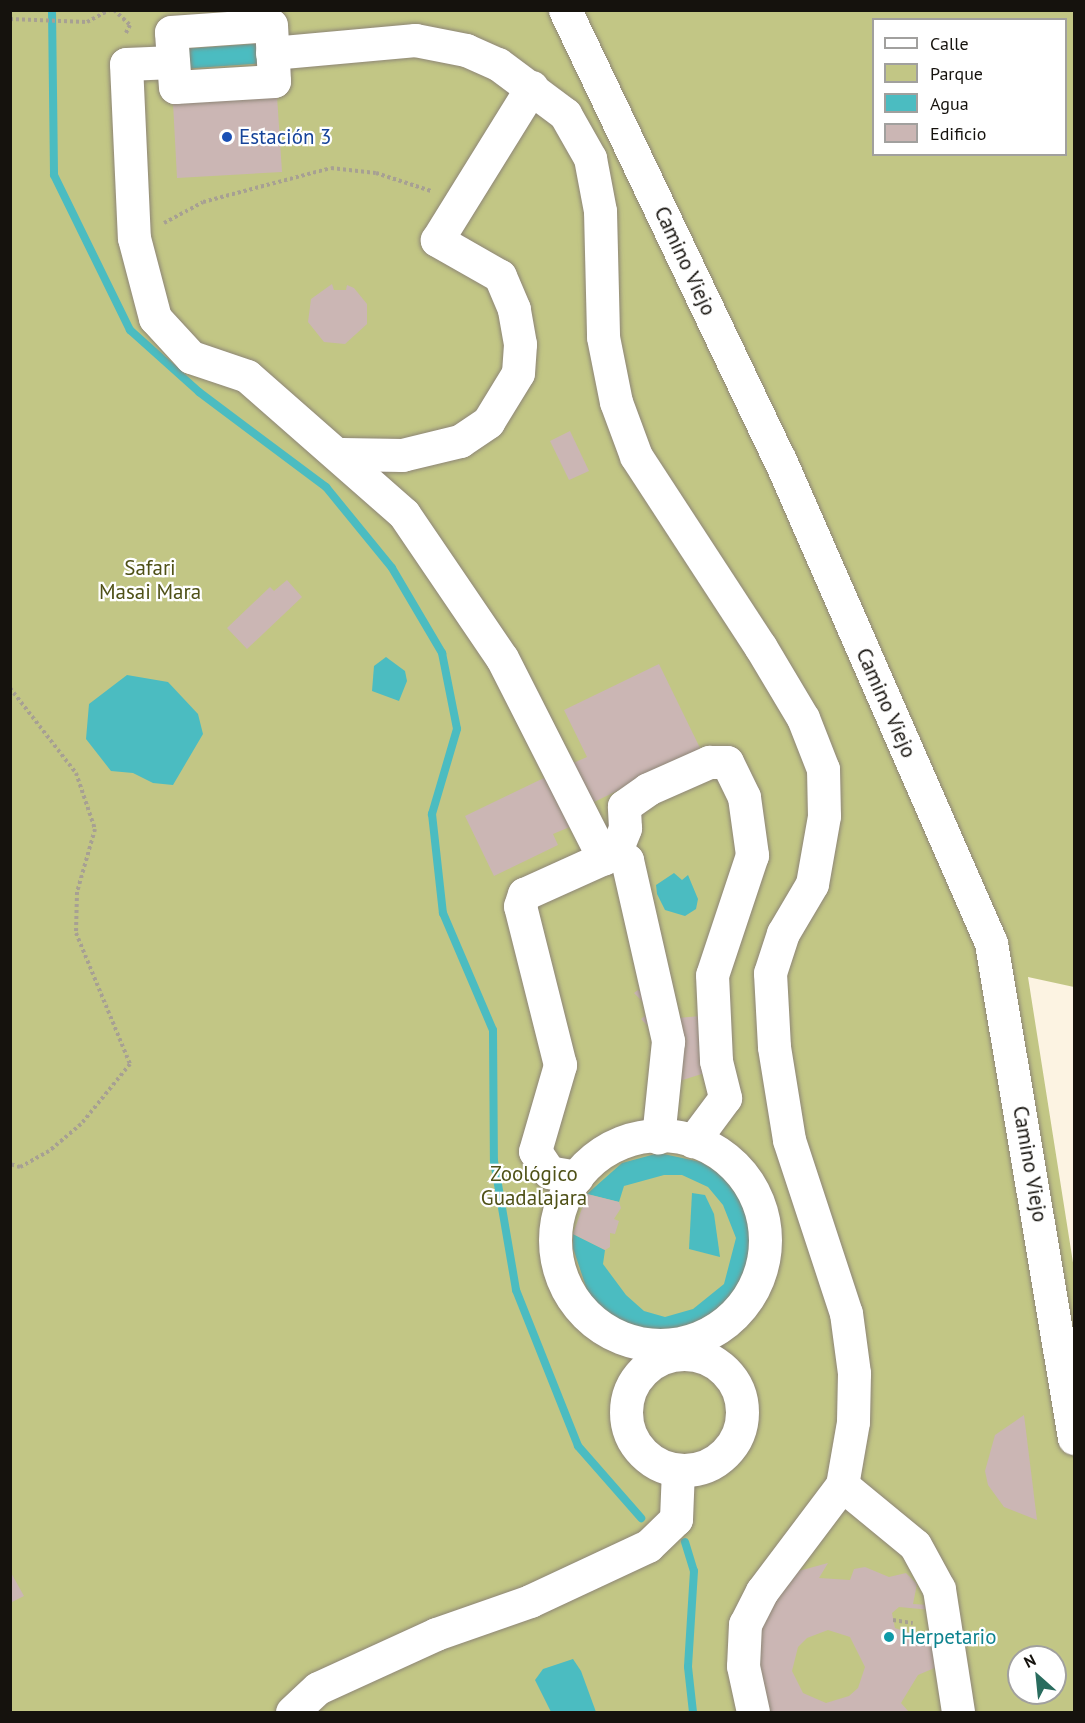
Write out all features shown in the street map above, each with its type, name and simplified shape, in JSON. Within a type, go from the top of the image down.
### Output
[{"type":"street","name":"Camino Viejo","points":[[564,10],[780,460],[991,943],[1074,1438]]},
{"type":"street","points":[[271,25],[274,81],[174,87],[173,62],[171,32],[271,25]]},
{"type":"street","points":[[272,53],[416,40],[466,50],[498,64],[532,87],[565,114],[590,158],[600,211],[603,337],[616,402],[636,456],[766,656],[803,718],[823,769],[824,816],[812,884],[783,933],[770,973],[774,1047],[789,1140],[846,1313],[854,1373],[853,1422],[842,1485],[762,1591],[746,1624],[742,1666],[753,1713]]},
{"type":"street","points":[[173,62],[126,64],[134,238],[155,318],[191,357],[248,375],[342,454],[404,514],[502,658],[609,856],[627,860],[668,1041],[658,1137]]},
{"type":"street","points":[[342,454],[402,456],[460,441],[488,422],[518,374],[516,320],[500,276],[437,240],[532,87]]},
{"type":"street","points":[[576,1177],[549,1172],[535,1151],[560,1065],[520,906],[524,894],[609,856],[625,828],[624,806],[679,772],[709,762],[727,762],[744,797],[752,855],[712,975],[716,1061],[725,1098],[693,1141]]},
{"type":"street","points":[[658,1137],[616,1145],[576,1177],[557,1220],[555,1248],[562,1281],[579,1309],[605,1330],[627,1340],[673,1350],[696,1355],[714,1362],[729,1375],[743,1412],[731,1446],[718,1459],[702,1467],[678,1470],[647,1457],[627,1424],[632,1386],[654,1362],[673,1350],[707,1334],[730,1318],[752,1290],[764,1253],[762,1216],[745,1179],[729,1161],[693,1141],[658,1137]]},
{"type":"street","points":[[292,1713],[318,1688],[436,1634],[530,1601],[648,1546],[676,1519],[678,1470]]},
{"type":"street","points":[[842,1485],[915,1545],[939,1589],[957,1713]]},
{"type":"path","points":[[10,19],[87,22],[110,10]]},
{"type":"path","points":[[134,238],[203,202],[331,168],[376,173],[460,203]]},
{"type":"path","points":[[10,688],[76,773],[95,829],[77,891],[76,933],[130,1064],[109,1096],[73,1131],[20,1167],[10,1164]]},
{"type":"green space","name":"Zoológico Guadalajara","points":[[11,11],[1074,11],[1074,987],[1028,977],[1074,1269],[1074,1712],[11,1712]]},
{"type":"water","points":[[266,43],[267,63],[182,69],[181,49]]},
{"type":"water","points":[[386,657],[405,671],[407,681],[399,701],[372,691],[374,666]]},
{"type":"water","points":[[127,675],[168,682],[198,714],[203,734],[173,785],[153,783],[133,773],[111,771],[86,739],[89,704]]},
{"type":"water","points":[[674,873],[682,880],[688,875],[698,899],[696,909],[685,916],[665,910],[657,894],[656,885]]},
{"type":"water","points":[[659,1153],[701,1162],[722,1175],[747,1209],[752,1232],[749,1270],[730,1303],[697,1326],[678,1332],[629,1326],[608,1315],[588,1293],[573,1248],[573,1234],[605,1250],[603,1264],[626,1295],[644,1311],[665,1317],[693,1309],[724,1284],[736,1238],[723,1205],[708,1187],[682,1175],[664,1175],[624,1186],[619,1202],[587,1194],[622,1163]]},
{"type":"water","points":[[692,1193],[705,1195],[714,1214],[720,1257],[689,1249]]},
{"type":"water","points":[[573,1659],[581,1671],[596,1712],[551,1712],[535,1680],[543,1669]]},
{"type":"building","name":"Estación 3","points":[[277,96],[282,172],[177,178],[173,103]]},
{"type":"building","points":[[332,284],[334,290],[346,290],[347,285],[354,288],[367,304],[367,324],[345,344],[324,342],[308,322],[311,299]]},
{"type":"building","points":[[570,431],[589,471],[569,480],[550,441]]},
{"type":"building","points":[[287,580],[302,597],[247,649],[227,628],[270,587],[274,591]]},
{"type":"building","points":[[659,664],[701,750],[590,804],[571,764],[587,757],[564,710]]},
{"type":"building","points":[[548,776],[572,826],[553,834],[558,845],[494,876],[465,816]]},
{"type":"building","points":[[638,990],[678,1018],[700,1016],[708,1072],[670,1084],[684,1054],[679,1032],[647,1025],[641,1019],[647,1014],[645,1004],[634,993]]},
{"type":"building","points":[[587,1194],[619,1202],[621,1208],[614,1219],[619,1221],[615,1234],[610,1233],[610,1247],[605,1250],[573,1234]]},
{"type":"building","points":[[1024,1415],[1037,1520],[1004,1507],[988,1485],[985,1471],[995,1435]]},
{"type":"building","name":"Herpetario","points":[[828,1563],[819,1578],[850,1580],[854,1569],[865,1567],[889,1577],[906,1573],[917,1584],[913,1604],[929,1605],[955,1585],[954,1597],[931,1610],[899,1607],[892,1613],[895,1628],[935,1641],[939,1666],[918,1675],[901,1703],[909,1712],[770,1712],[759,1696],[752,1673],[769,1579]],"holes":[[[828,1630],[850,1637],[865,1667],[858,1688],[849,1696],[826,1703],[803,1693],[792,1671],[798,1647],[807,1638]]]},
{"type":"building","points":[[10,1571],[24,1596],[10,1603]]},
{"type":"waterway","points":[[52,10],[54,175],[130,330],[199,392],[326,487],[392,568],[442,653],[457,729],[432,814],[443,913],[493,1030],[494,1161],[516,1290],[578,1446],[641,1518]]},
{"type":"waterway","points":[[685,1542],[694,1571],[688,1667],[693,1712]]},
{"type":"place","name":"Estación 3","points":[[227,137]]},
{"type":"place","name":"Herpetario","points":[[889,1637]]},
{"type":"park label","name":"Safari Masai Mara","points":[[150,580]]}]
